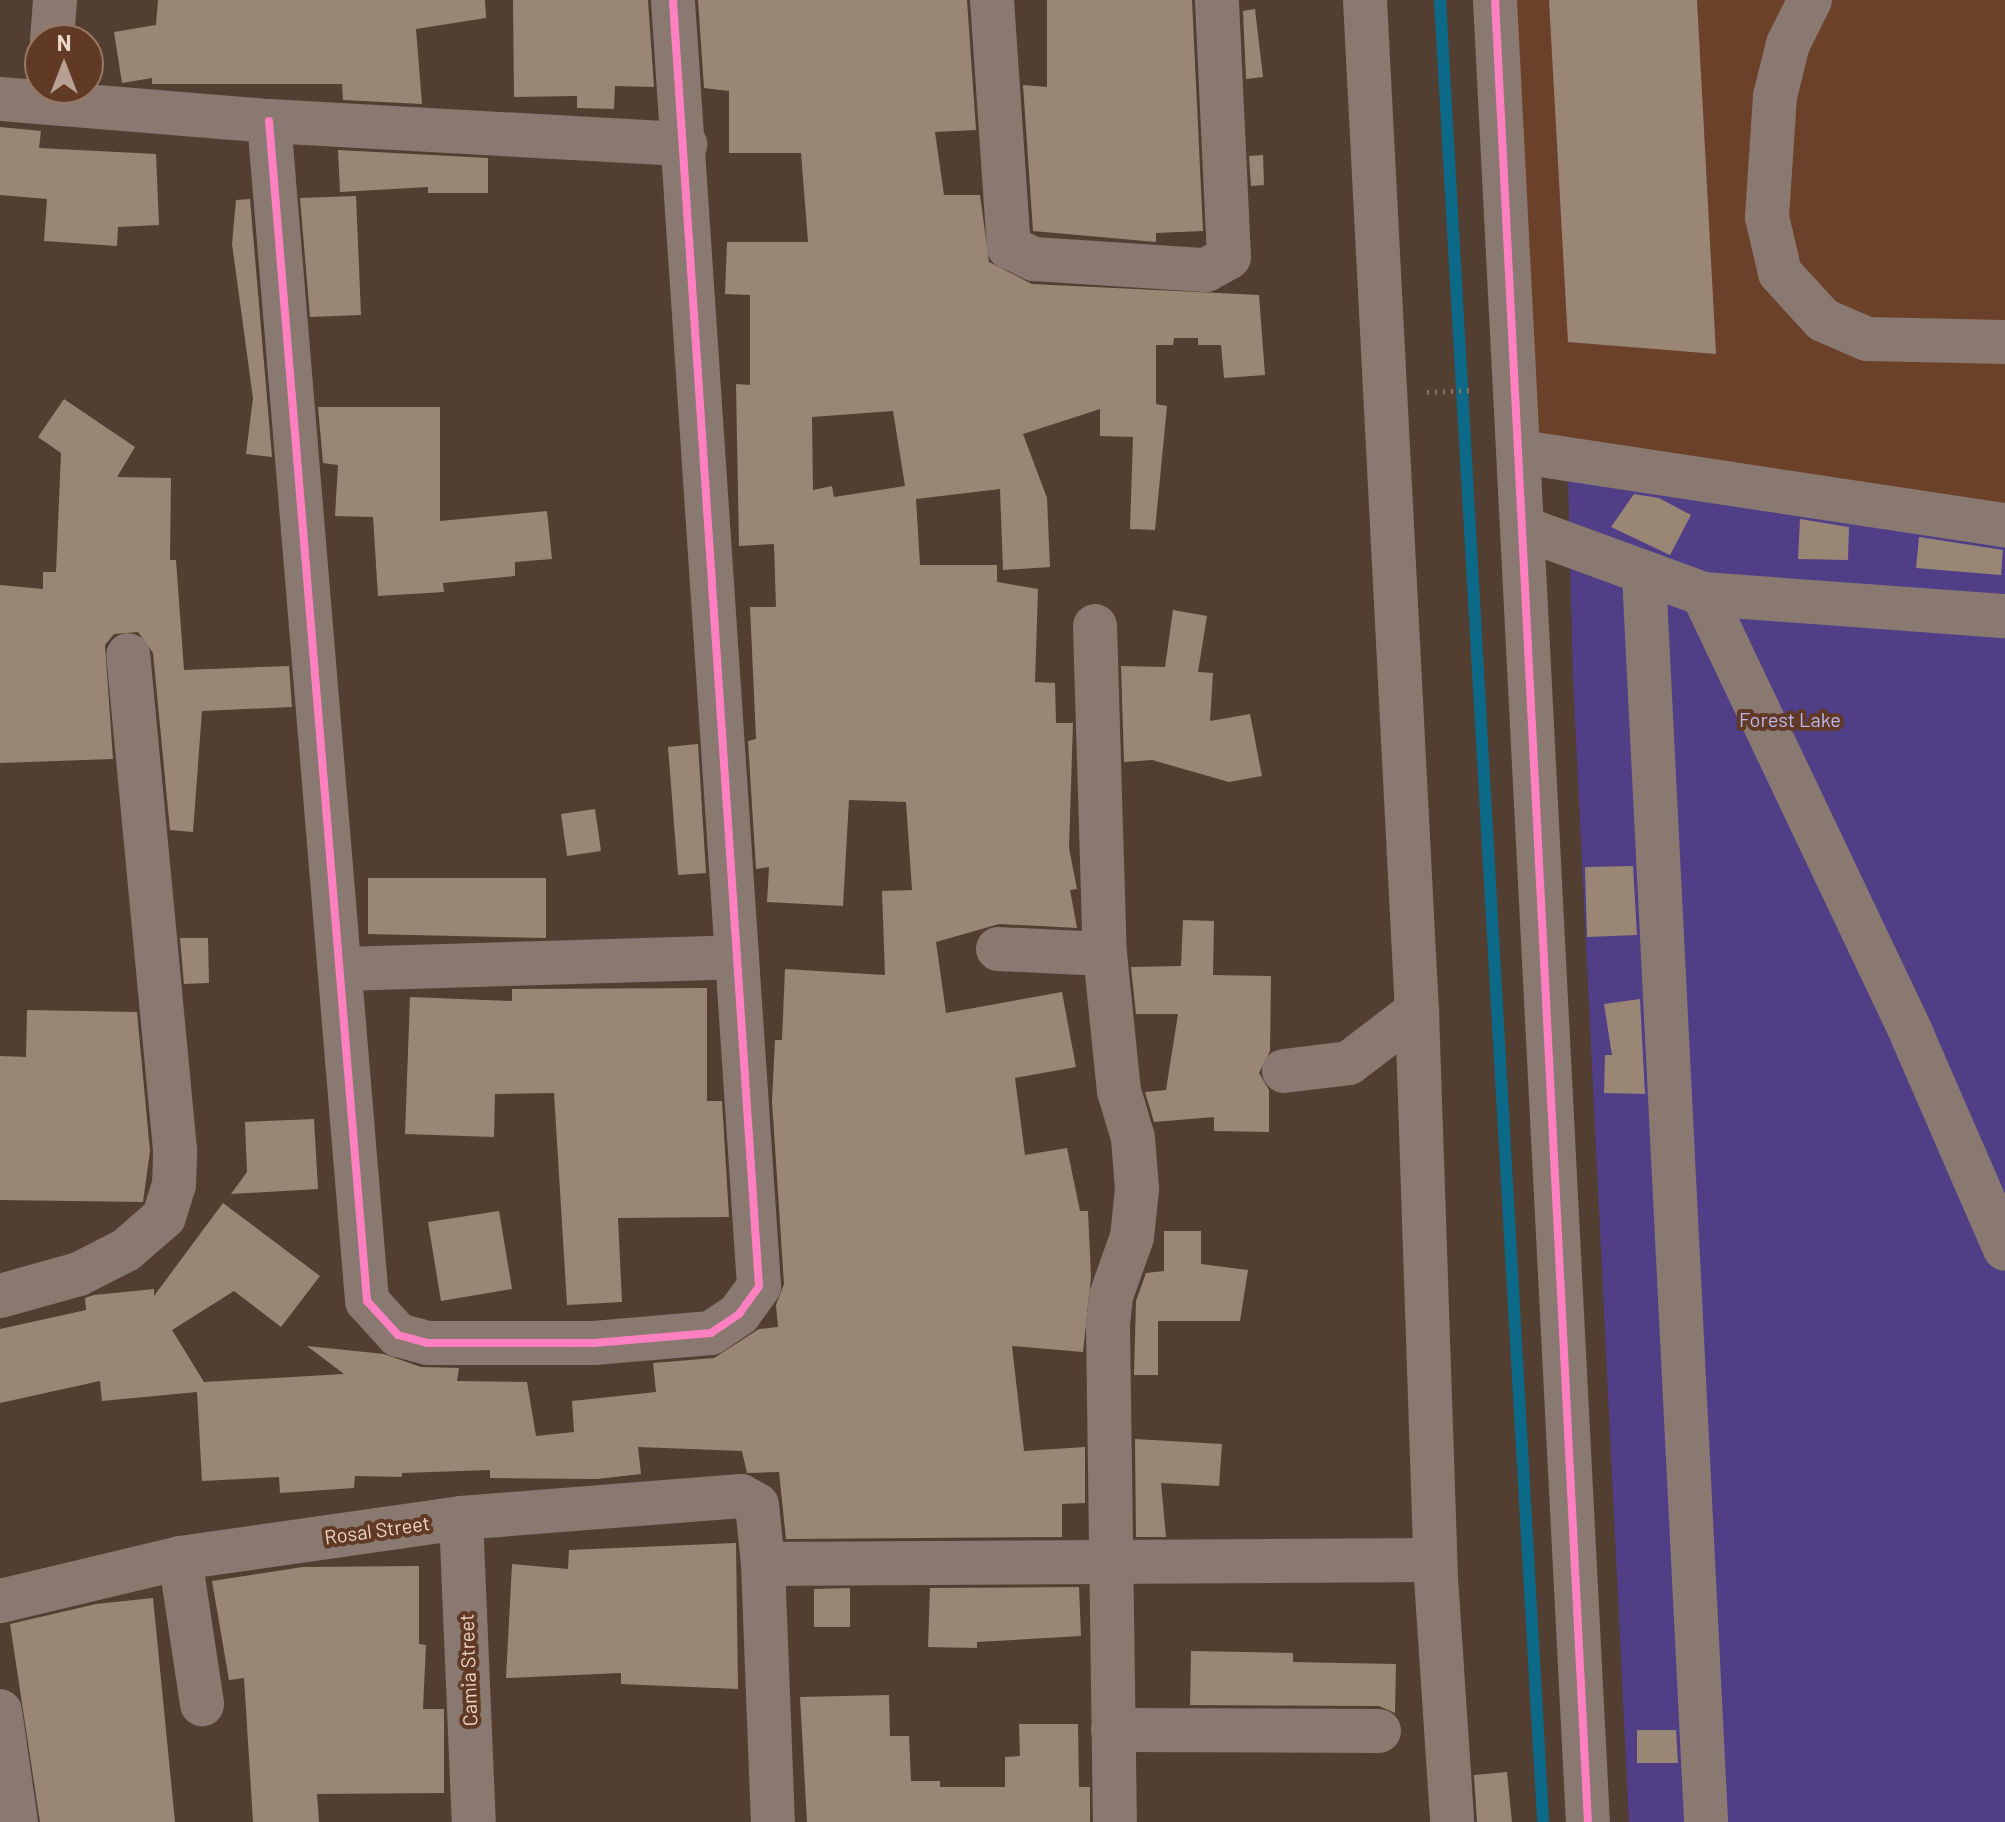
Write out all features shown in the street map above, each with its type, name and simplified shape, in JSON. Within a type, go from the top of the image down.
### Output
[{"type":"street","points":[[53,24],[55,0]]},
{"type":"street","points":[[269,121],[342,969],[367,1301],[398,1335],[427,1343],[594,1343],[711,1333],[751,1303],[759,1286],[673,0]]},
{"type":"street","points":[[992,0],[1009,247],[1034,259],[1206,270],[1229,257],[1217,0]]},
{"type":"street","points":[[1365,0],[1417,1011],[1435,1560],[1452,1822]]},
{"type":"street","points":[[1495,0],[1588,1822]]},
{"type":"street","points":[[1810,0],[1788,44],[1775,96],[1767,217],[1780,273],[1823,320],[1867,339],[2005,342]]},
{"type":"street","points":[[0,99],[24,97]]},
{"type":"street","points":[[104,102],[269,121],[685,144]]},
{"type":"street","points":[[1520,452],[2005,525]]},
{"type":"street","points":[[1523,528],[1644,575],[1703,594],[2005,616]]},
{"type":"street","points":[[1644,575],[1706,1822]]},
{"type":"street","points":[[1703,594],[1912,1035],[2005,1249]]},
{"type":"street","points":[[1095,626],[1105,954],[1119,1091],[1133,1138],[1137,1189],[1132,1237],[1111,1296],[1108,1327],[1115,1822]]},
{"type":"street","points":[[0,1296],[79,1274],[126,1250],[164,1217],[174,1185],[175,1150],[128,655]]},
{"type":"street","points":[[998,949],[1105,954]]},
{"type":"street","points":[[342,969],[737,957]]},
{"type":"street","points":[[1284,1071],[1349,1063],[1417,1011]]},
{"type":"street","name":"Rosal Street","points":[[0,1601],[180,1558],[461,1518],[733,1496],[757,1505],[763,1564]]},
{"type":"street","name":"Camia Street","points":[[461,1518],[474,1822]]},
{"type":"street","points":[[180,1558],[202,1704]]},
{"type":"street","points":[[773,1822],[763,1564],[1435,1560]]},
{"type":"street","points":[[0,1711],[16,1822]]},
{"type":"street","points":[[1113,1730],[1379,1731]]},
{"type":"path","points":[[1418,393],[1489,389]]},
{"type":"shaded area","points":[[1492,0],[2005,0],[2005,511],[1518,439]]},
{"type":"green space","name":"Forest Lake","points":[[1568,476],[2005,535],[2005,1822],[1629,1822],[1573,678]]},
{"type":"building","points":[[158,0],[485,0],[486,18],[416,29],[422,104],[343,100],[342,84],[152,84],[152,78],[122,83],[114,32],[156,25]]},
{"type":"building","points":[[513,0],[648,0],[654,87],[615,86],[614,109],[577,108],[577,96],[514,97]]},
{"type":"building","points":[[698,0],[967,0],[976,130],[935,132],[944,195],[980,195],[989,262],[1032,284],[1259,295],[1265,375],[1224,378],[1221,345],[1198,345],[1198,338],[1174,338],[1173,345],[1156,345],[1156,404],[1167,406],[1155,530],[1130,529],[1133,437],[1100,436],[1100,409],[1023,434],[1047,498],[1050,567],[1003,570],[1000,489],[916,499],[920,565],[997,565],[997,582],[1038,589],[1035,682],[1055,683],[1056,723],[1073,723],[1069,848],[1077,889],[1070,890],[1077,928],[999,924],[936,942],[946,1013],[1062,992],[1076,1067],[1015,1078],[1025,1155],[1067,1148],[1080,1211],[1088,1211],[1091,1277],[1083,1352],[1012,1346],[1024,1451],[1085,1447],[1085,1503],[1062,1504],[1062,1537],[786,1539],[779,1472],[747,1473],[742,1451],[638,1447],[641,1474],[597,1479],[490,1478],[490,1470],[402,1473],[402,1477],[355,1476],[354,1488],[280,1493],[279,1477],[202,1481],[197,1392],[102,1401],[100,1381],[0,1403],[0,1329],[86,1310],[85,1298],[94,1295],[154,1289],[154,1296],[223,1203],[320,1276],[281,1327],[234,1291],[172,1330],[204,1382],[344,1374],[307,1346],[384,1354],[421,1367],[459,1368],[457,1381],[527,1382],[536,1436],[574,1432],[572,1401],[656,1392],[653,1363],[714,1358],[759,1329],[778,1327],[776,1305],[784,1284],[772,1101],[775,1040],[782,1040],[785,969],[885,975],[882,891],[912,890],[906,802],[849,800],[843,906],[767,902],[769,867],[756,869],[748,741],[756,739],[750,607],[776,607],[774,544],[739,546],[736,384],[750,385],[750,295],[725,294],[727,242],[808,242],[801,153],[729,153],[729,91],[704,88]],"holes":[[[893,411],[905,486],[834,497],[832,486],[813,490],[812,417]]]},
{"type":"building","points":[[1047,0],[1192,0],[1203,231],[1156,233],[1156,242],[1033,231],[1023,85],[1047,87]]},
{"type":"building","points":[[1549,0],[1697,0],[1716,354],[1568,342]]},
{"type":"building","points":[[1255,9],[1263,77],[1246,79],[1243,11]]},
{"type":"building","points":[[0,127],[41,131],[39,148],[156,154],[159,225],[118,227],[117,246],[44,241],[47,199],[0,195]]},
{"type":"building","points":[[338,150],[488,158],[488,193],[428,193],[428,187],[340,192]]},
{"type":"building","points":[[1263,155],[1264,185],[1251,186],[1249,156]]},
{"type":"building","points":[[356,196],[361,315],[310,317],[300,198]]},
{"type":"building","points":[[250,199],[272,457],[246,454],[253,398],[232,244],[236,200]]},
{"type":"building","points":[[64,399],[135,447],[117,477],[171,478],[170,560],[176,560],[184,670],[289,666],[292,707],[202,711],[193,832],[170,830],[153,653],[138,632],[114,634],[105,645],[113,759],[0,763],[0,585],[43,589],[43,572],[56,572],[61,453],[38,437]]},
{"type":"building","points":[[318,407],[440,407],[440,521],[547,511],[552,559],[515,562],[515,576],[443,583],[444,592],[378,596],[373,517],[335,516],[338,465],[323,463]]},
{"type":"building","points":[[1634,494],[1659,498],[1691,515],[1670,555],[1611,527]]},
{"type":"building","points":[[1800,519],[1849,527],[1848,560],[1798,559]]},
{"type":"building","points":[[1919,537],[2003,550],[2001,575],[1916,568]]},
{"type":"building","points":[[1173,610],[1207,616],[1198,672],[1213,673],[1210,721],[1250,714],[1262,776],[1229,782],[1152,760],[1124,762],[1121,666],[1165,667]]},
{"type":"building","points":[[698,744],[706,873],[678,875],[668,747]]},
{"type":"building","points":[[595,809],[601,851],[567,856],[561,814]]},
{"type":"building","points":[[1633,866],[1637,935],[1587,937],[1585,867]]},
{"type":"building","points":[[368,878],[546,878],[546,938],[368,934]]},
{"type":"building","points":[[1183,920],[1214,921],[1213,975],[1271,976],[1270,1051],[1259,1073],[1269,1090],[1269,1132],[1214,1131],[1214,1117],[1154,1122],[1145,1092],[1166,1090],[1178,1014],[1136,1014],[1131,967],[1181,966]]},
{"type":"building","points":[[180,938],[208,938],[209,983],[184,984]]},
{"type":"building","points":[[707,988],[707,1101],[722,1101],[729,1217],[618,1218],[622,1302],[567,1305],[554,1093],[495,1094],[494,1137],[405,1134],[410,997],[512,1001],[512,989]]},
{"type":"building","points":[[1640,999],[1645,1094],[1604,1093],[1605,1055],[1612,1055],[1604,1004]]},
{"type":"building","points":[[27,1010],[137,1012],[150,1151],[143,1202],[0,1200],[0,1056],[26,1057]]},
{"type":"building","points":[[314,1119],[318,1189],[231,1194],[247,1172],[245,1122]]},
{"type":"building","points":[[499,1211],[512,1289],[441,1301],[428,1222]]},
{"type":"building","points":[[1164,1231],[1201,1231],[1201,1264],[1248,1270],[1240,1321],[1158,1321],[1158,1375],[1134,1375],[1136,1301],[1146,1273],[1164,1271]]},
{"type":"building","points":[[1135,1439],[1222,1444],[1219,1486],[1161,1483],[1166,1537],[1136,1537]]},
{"type":"building","points":[[736,1543],[738,1689],[621,1684],[621,1673],[506,1678],[512,1564],[568,1569],[569,1550]]},
{"type":"building","points":[[419,1566],[419,1644],[426,1645],[423,1709],[444,1709],[444,1793],[317,1794],[319,1822],[253,1822],[244,1678],[229,1680],[212,1581],[303,1567]]},
{"type":"building","points":[[1079,1587],[1081,1636],[977,1642],[977,1648],[928,1647],[930,1588]]},
{"type":"building","points":[[850,1588],[850,1627],[814,1627],[814,1589]]},
{"type":"building","points":[[153,1598],[175,1822],[40,1822],[10,1624],[96,1604]]},
{"type":"building","points":[[1191,1651],[1293,1653],[1293,1662],[1396,1664],[1395,1713],[1379,1706],[1190,1705]]},
{"type":"building","points":[[889,1695],[890,1736],[909,1736],[911,1781],[940,1781],[940,1787],[1005,1787],[1005,1757],[1020,1756],[1019,1724],[1078,1724],[1079,1787],[1090,1787],[1090,1822],[807,1822],[800,1697]]},
{"type":"building","points":[[1637,1730],[1676,1730],[1678,1763],[1637,1763]]},
{"type":"building","points":[[1507,1772],[1512,1822],[1477,1822],[1474,1775]]},
{"type":"waterway","points":[[1440,0],[1543,1822]]},
{"type":"cycle path","points":[[269,121],[367,1301],[398,1335],[427,1343],[594,1343],[711,1333],[739,1314],[759,1286],[673,0]]},
{"type":"cycle path","points":[[1495,0],[1588,1822]]}]
